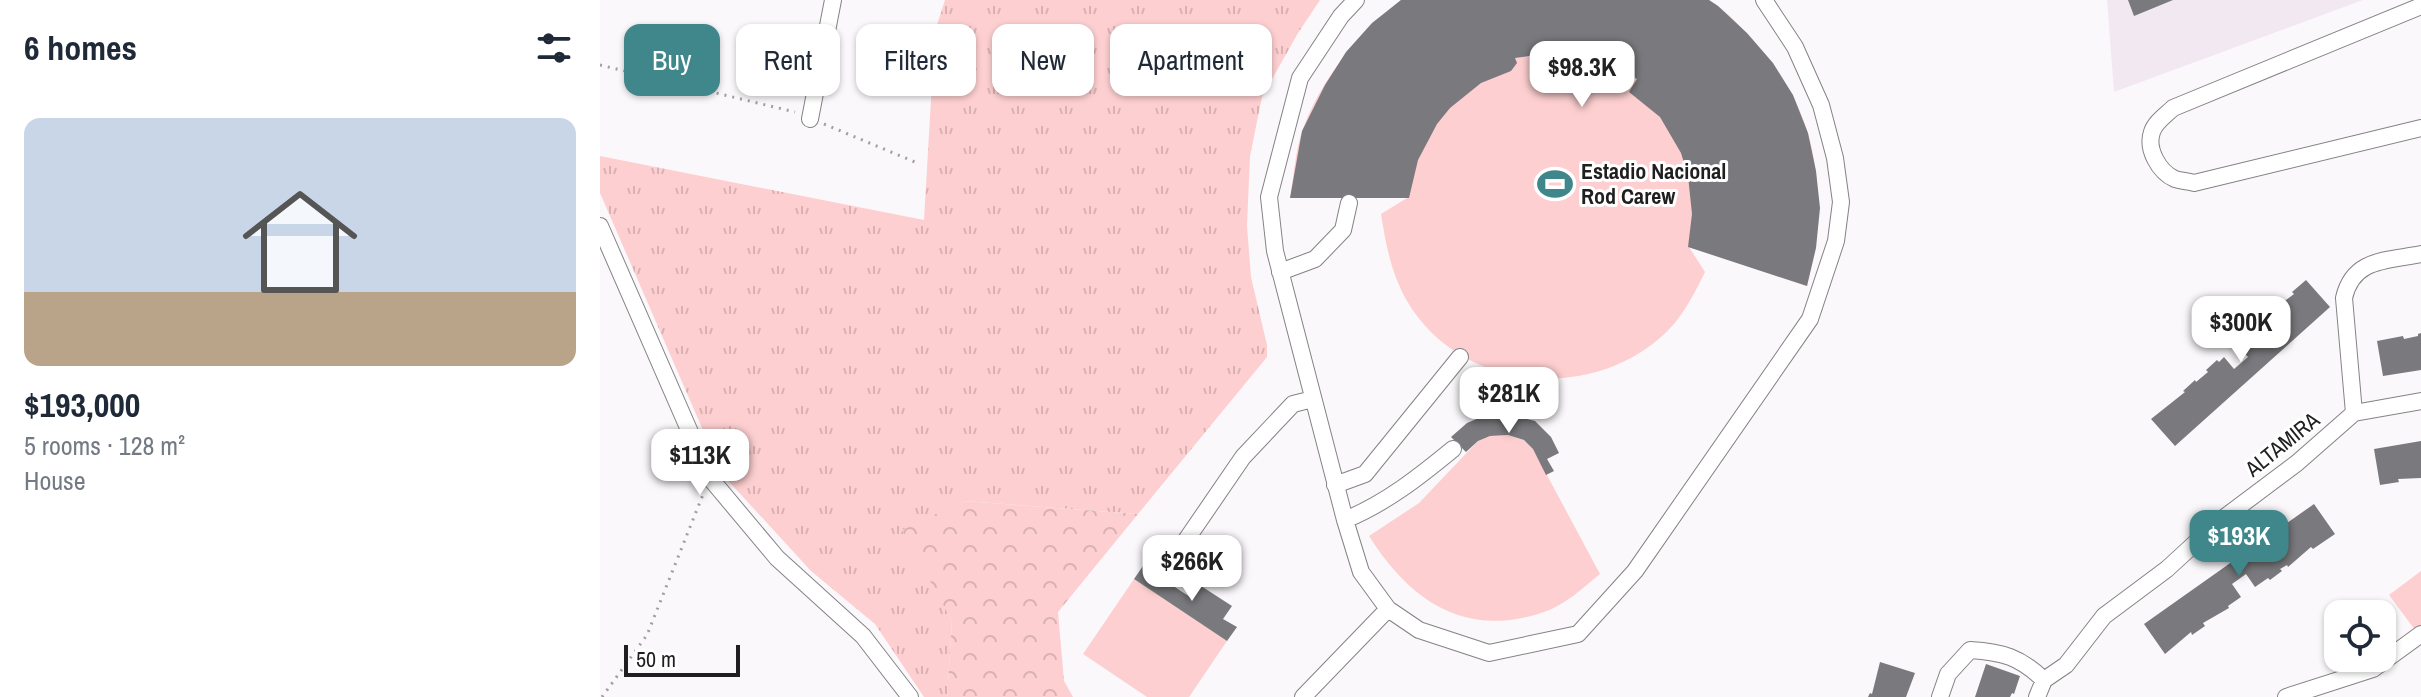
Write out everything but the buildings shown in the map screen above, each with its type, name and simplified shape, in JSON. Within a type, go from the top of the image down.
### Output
[{"type":"street","points":[[810,119],[833,0]]},
{"type":"street","points":[[1356,0],[1341,16],[1300,78],[1269,197],[1275,251],[1335,485],[1361,572],[1388,609],[1419,630],[1489,653],[1578,634],[1635,571],[1810,319],[1836,241],[1841,202],[1835,158],[1821,105],[1795,47],[1764,0]]},
{"type":"street","points":[[2421,6],[2401,7],[2173,108],[2151,132],[2151,152],[2159,166],[2173,178],[2194,183],[2421,128]]},
{"type":"street","points":[[1280,272],[1315,259],[1343,230],[1349,203]]},
{"type":"street","points":[[600,226],[710,478],[777,558],[863,636],[910,697]]},
{"type":"street","name":"ALTAMIRA","points":[[2044,680],[2066,665],[2104,616],[2167,569],[2217,523],[2297,463],[2354,413],[2344,298],[2347,284],[2363,266],[2421,254]]},
{"type":"street","points":[[1335,485],[1365,474],[1460,357]]},
{"type":"street","points":[[1171,562],[1243,457],[1293,404],[1313,399]]},
{"type":"street","points":[[2354,413],[2421,401]]},
{"type":"street","points":[[1345,520],[1373,508],[1407,486],[1453,449]]},
{"type":"street","points":[[1303,697],[1388,609]]},
{"type":"street","points":[[2286,697],[2373,669],[2421,634]]},
{"type":"street","points":[[1940,697],[1948,674],[1970,650],[2000,652],[2028,665],[2044,680],[2037,697]]},
{"type":"path","points":[[600,65],[797,112],[915,162]]},
{"type":"path","points":[[602,697],[647,635],[710,478]]},
{"type":"shaded area","points":[[2107,0],[2363,0],[2114,92]]},
{"type":"green space","points":[[945,0],[1320,0],[1272,79],[1272,24],[1110,24],[1110,96],[1263,96],[1250,156],[1247,226],[1251,277],[1267,357],[1138,514],[964,501],[903,530],[952,621],[947,697],[924,697],[875,624],[811,571],[722,474],[600,193],[600,156],[924,220],[931,96],[976,96],[976,24],[937,24]]},
{"type":"green space","name":"Estadio Nacional Rod Carew","points":[[1401,0],[1709,0],[1746,33],[1794,98],[1804,121],[1811,144],[1817,190],[1816,238],[1807,286],[1689,247],[1705,272],[1696,290],[1668,330],[1631,358],[1597,372],[1561,378],[1525,377],[1490,369],[1458,353],[1430,331],[1407,301],[1393,269],[1381,214],[1407,198],[1290,198],[1300,137],[1320,92],[1356,42]]},
{"type":"green space","points":[[1508,435],[1524,440],[1533,449],[1600,574],[1566,601],[1544,612],[1489,621],[1465,617],[1422,596],[1385,559],[1369,536],[1419,503],[1478,441],[1490,436]]},
{"type":"green space","points":[[963,501],[1138,514],[1058,612],[1064,681],[1073,697],[947,697],[952,621],[902,530]]},
{"type":"green space","points":[[2421,571],[2421,625],[2415,630],[2396,600],[2389,595]]},
{"type":"green space","points":[[1134,579],[1227,641],[1189,697],[1147,697],[1083,654]]},
{"type":"place","name":"Estadio Nacional Rod Carew","points":[[1555,184]]}]
